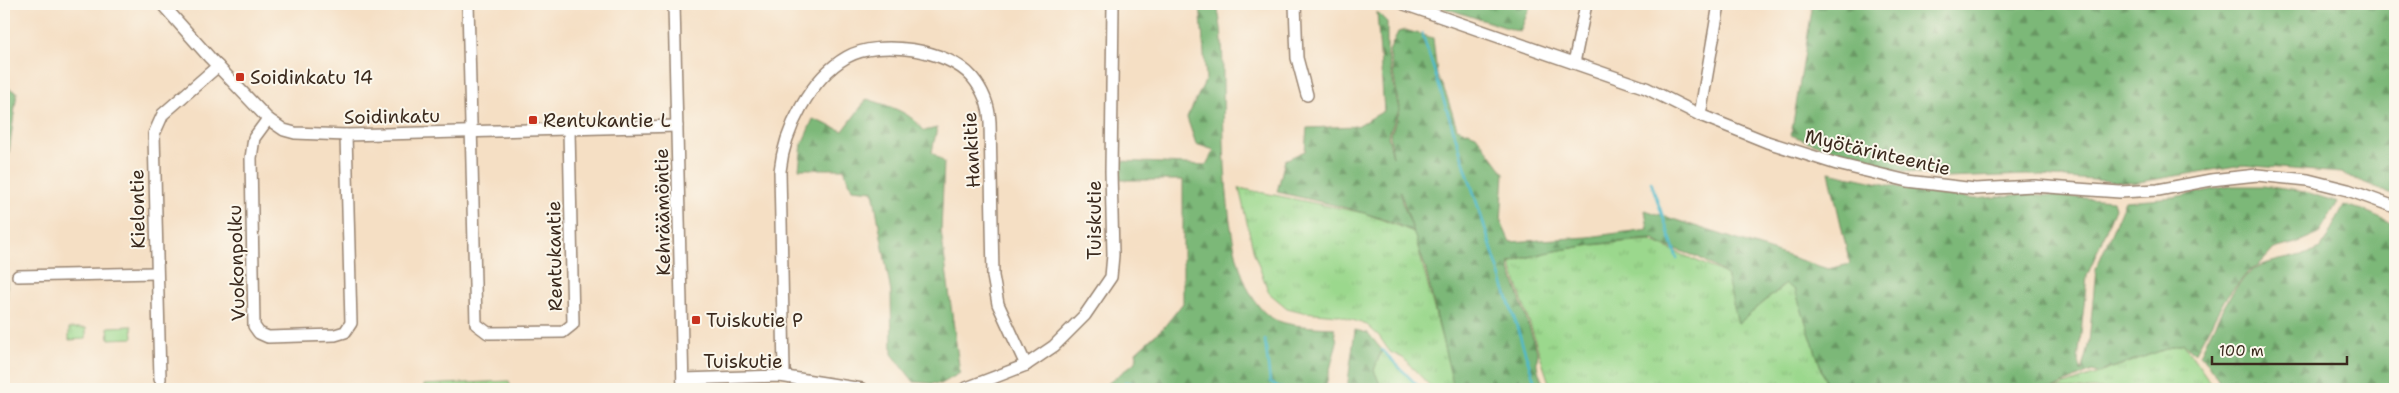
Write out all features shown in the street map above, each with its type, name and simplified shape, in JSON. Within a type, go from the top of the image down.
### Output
[{"type":"street","name":"Soidinkatu","points":[[162,4],[268,119],[284,130],[295,134],[346,135],[677,126]]},
{"type":"street","points":[[468,4],[472,131]]},
{"type":"street","name":"Kehräämöntie","points":[[674,4],[683,384]]},
{"type":"street","name":"Tuiskutie","points":[[964,389],[1026,364],[1054,346],[1085,315],[1111,277],[1114,255],[1111,171],[1113,4]]},
{"type":"street","points":[[1295,4],[1297,58],[1307,95]]},
{"type":"street","name":"Myötärinteentie","points":[[1406,4],[1646,88],[1700,116],[1767,142],[1837,164],[1926,184],[1975,189],[2034,186],[2120,192],[2158,190],[2211,180],[2257,176],[2316,182],[2348,190],[2395,208]]},
{"type":"street","points":[[1574,63],[1586,4]]},
{"type":"street","points":[[1700,116],[1720,4]]},
{"type":"street","name":"Hankitie","points":[[780,376],[784,371],[780,171],[782,150],[796,116],[820,81],[848,56],[876,48],[903,48],[942,58],[971,76],[982,91],[989,108],[990,122],[993,276],[998,304],[1026,364]]},
{"type":"street","name":"Kielontie","points":[[160,379],[154,134],[163,114],[218,66]]},
{"type":"street","name":"Vuokonpolku","points":[[268,119],[254,138],[251,158],[254,326],[259,333],[268,337],[335,335],[345,332],[351,323],[346,135]]},
{"type":"street","name":"Rentukantie","points":[[472,131],[476,324],[488,334],[563,332],[573,324],[569,130]]},
{"type":"street","points":[[18,276],[156,272]]},
{"type":"street","name":"Tuiskutie","points":[[683,384],[780,376],[862,389]]},
{"type":"green space","points":[[1200,4],[1217,4],[1220,23],[1226,188],[1231,229],[1239,266],[1252,296],[1270,317],[1292,325],[1334,328],[1337,342],[1325,389],[1101,389],[1134,363],[1137,357],[1136,352],[1164,327],[1183,303],[1183,180],[1120,180],[1121,161],[1206,165],[1214,150],[1196,144],[1187,118],[1206,79]]},
{"type":"green space","points":[[1432,4],[1531,4],[1520,32]]},
{"type":"green space","points":[[1813,4],[2395,4],[2395,195],[2341,173],[2242,165],[2133,183],[2028,175],[1946,178],[1870,165],[1791,135]]},
{"type":"green space","points":[[1377,12],[1387,22],[1387,51],[1399,110],[1388,136],[1393,157],[1390,136],[1400,110],[1389,51],[1398,32],[1405,30],[1433,38],[1437,75],[1446,94],[1457,128],[1476,135],[1504,173],[1501,222],[1510,242],[1588,237],[1648,229],[1645,210],[1828,269],[1850,264],[1829,172],[1930,194],[1976,199],[2025,194],[2113,200],[2115,208],[2087,276],[2078,362],[2081,372],[2089,342],[2096,269],[2125,201],[2174,197],[2231,186],[2263,186],[2305,192],[2338,202],[2319,233],[2296,243],[2274,249],[2260,264],[2247,273],[2225,299],[2195,353],[2183,343],[2097,373],[2092,371],[2052,389],[1828,389],[1795,290],[1785,284],[1738,324],[1726,274],[1698,257],[1660,244],[1654,239],[1582,246],[1510,262],[1509,266],[1538,354],[1539,372],[1546,389],[1454,389],[1425,267],[1413,232],[1364,213],[1277,192],[1285,160],[1305,151],[1307,128],[1357,126],[1384,111]],"holes":[[[1400,191],[1411,225],[1402,202]]]},
{"type":"green space","points":[[4,86],[17,92],[7,168],[7,389],[4,389]]},
{"type":"green space","points":[[867,99],[906,114],[919,124],[924,131],[937,128],[932,152],[944,162],[941,231],[960,373],[941,384],[914,382],[892,354],[891,293],[873,191],[852,189],[844,169],[799,169],[802,144],[813,119],[843,131]]},
{"type":"green space","points":[[1239,188],[1364,213],[1414,232],[1455,389],[1433,389],[1403,358],[1390,352],[1379,336],[1367,325],[1338,315],[1303,312],[1287,308],[1269,293],[1254,253]]},
{"type":"green space","points":[[2344,205],[2363,210],[2395,224],[2395,389],[2223,389],[2209,364],[2200,355],[2225,304],[2242,280],[2262,265],[2321,249]]},
{"type":"green space","points":[[1650,240],[1726,274],[1738,324],[1786,284],[1795,290],[1828,389],[1551,389],[1510,263],[1579,247]]},
{"type":"green space","points":[[132,326],[133,338],[109,339],[108,327]]},
{"type":"green space","points":[[69,328],[86,328],[86,339],[69,340]]},
{"type":"green space","points":[[1355,330],[1368,333],[1382,350],[1374,370],[1382,389],[1347,389]]},
{"type":"green space","points":[[2183,343],[2215,389],[2054,389]]},
{"type":"green space","points":[[1382,350],[1421,389],[1382,389],[1374,370]]},
{"type":"green space","points":[[509,381],[511,389],[424,389],[424,385]]},
{"type":"waterway","points":[[1422,33],[1537,389]]},
{"type":"waterway","points":[[1651,182],[1677,258]]},
{"type":"waterway","points":[[1265,340],[1270,382],[1283,389]]},
{"type":"waterway","points":[[1382,350],[1421,389]]},
{"type":"waterway","points":[[1125,382],[1162,389]]},
{"type":"place","name":"Soidinkatu 14","points":[[240,77]]},
{"type":"place","name":"Rentukantie L","points":[[533,120]]},
{"type":"place","name":"Tuiskutie P","points":[[696,320]]}]
